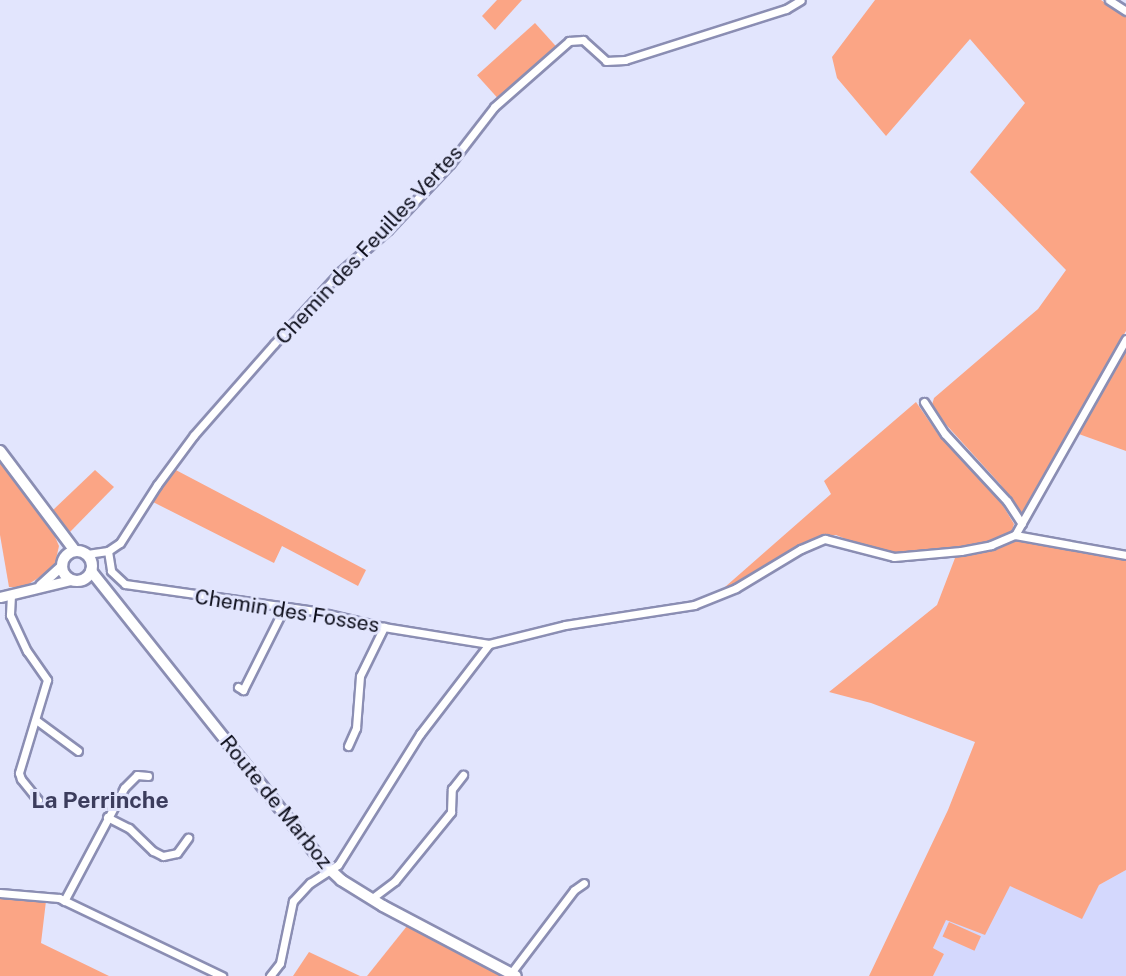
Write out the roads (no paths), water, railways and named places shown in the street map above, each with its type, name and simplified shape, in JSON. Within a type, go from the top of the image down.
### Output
[{"type":"main road","points":[[0,451],[48,513],[68,557],[64,574],[71,580],[83,580],[92,568],[87,554],[68,557]]},
{"type":"main road","name":"Route de Marboz","points":[[92,568],[293,828],[332,871],[371,899],[513,974]]},
{"type":"main road","name":"Route de Marboz","points":[[83,580],[114,599]]},
{"type":"street","name":"Chemin des Feuilles Vertes","points":[[108,551],[124,539],[157,485],[194,435],[266,353],[340,272],[388,230],[450,164],[494,107],[569,41],[583,40],[606,61],[625,60],[786,9],[802,0]]},
{"type":"street","points":[[1108,0],[1126,11]]},
{"type":"street","points":[[1015,535],[1126,339]]},
{"type":"street","points":[[924,402],[945,434],[1007,501],[1022,524]]},
{"type":"street","points":[[270,976],[280,963],[293,901],[310,883],[332,871],[345,856],[420,734],[489,644],[565,625],[694,604],[736,588],[819,540],[838,540],[879,555],[905,557],[991,545],[1015,535],[1126,555]]},
{"type":"street","points":[[87,554],[108,551]]},
{"type":"street","name":"Chemin des Fosses","points":[[108,551],[111,571],[125,584],[315,611],[384,627],[489,644]]},
{"type":"street","points":[[92,568],[99,553]]},
{"type":"street","points":[[15,594],[47,580],[68,557]]},
{"type":"street","points":[[0,597],[71,580]]},
{"type":"street","points":[[15,594],[10,614],[27,651],[47,680],[19,777],[38,800]]},
{"type":"street","points":[[238,687],[243,690],[284,608]]},
{"type":"street","points":[[348,746],[356,728],[360,676],[384,627]]},
{"type":"street","points":[[36,720],[78,751]]},
{"type":"street","points":[[64,901],[107,817],[128,783],[137,775],[148,776]]},
{"type":"street","points":[[371,899],[395,881],[450,812],[452,789],[463,775]]},
{"type":"street","points":[[107,817],[129,828],[153,851],[163,856],[177,853],[188,838]]},
{"type":"street","points":[[513,974],[574,890],[584,883]]},
{"type":"street","points":[[0,893],[43,895],[64,901],[222,976]]},
{"type":"district","name":"La Perrinche","points":[[100,800]]}]
